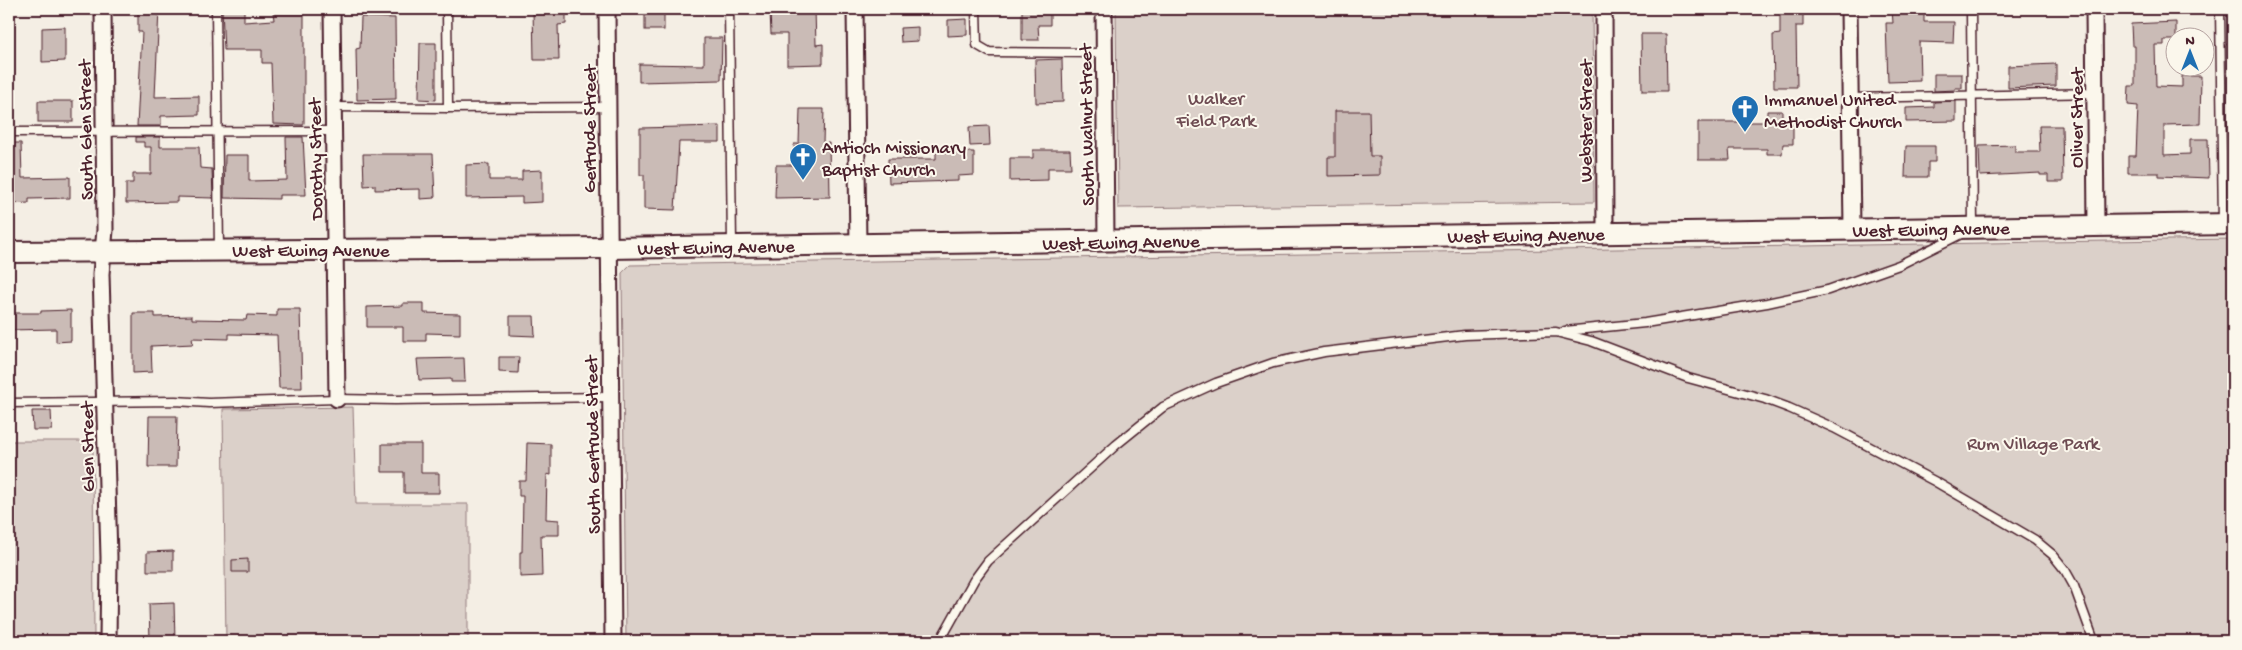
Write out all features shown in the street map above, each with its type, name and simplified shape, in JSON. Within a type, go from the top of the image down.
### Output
[{"type":"street","name":"South Glen Street","points":[[103,9],[104,251]]},
{"type":"street","name":"Dorothy Street","points":[[332,9],[337,399]]},
{"type":"street","name":"Gertrude Street","points":[[606,9],[608,248]]},
{"type":"street","points":[[855,9],[858,244]]},
{"type":"street","name":"South Walnut Street","points":[[1104,9],[1106,241]]},
{"type":"street","name":"Webster Street","points":[[1604,9],[1605,232]]},
{"type":"street","points":[[1849,9],[1852,229]]},
{"type":"street","name":"Oliver Street","points":[[2094,9],[2096,226]]},
{"type":"street","name":"West Ewing Avenue","points":[[9,252],[608,248],[2228,224]]},
{"type":"street","name":"South Gertrude Street","points":[[608,248],[613,641]]},
{"type":"street","name":"Glen Street","points":[[104,251],[102,274],[109,557],[108,641]]},
{"type":"lane","points":[[216,9],[219,250]]},
{"type":"lane","points":[[447,9],[448,108]]},
{"type":"lane","points":[[729,9],[732,246]]},
{"type":"lane","points":[[976,9],[977,45],[989,52],[1103,53]]},
{"type":"lane","points":[[940,641],[974,580],[988,561],[1108,451],[1163,406],[1216,383],[1273,363],[1324,352],[1465,335],[1556,332],[1653,322],[1767,304],[1828,290],[1899,265],[1973,228],[1971,9]]},
{"type":"lane","points":[[2220,9],[2228,224]]},
{"type":"lane","points":[[1851,98],[2096,93]]},
{"type":"lane","points":[[333,107],[608,106]]},
{"type":"lane","points":[[9,132],[333,131]]},
{"type":"lane","points":[[1556,332],[1590,341],[1688,378],[1765,399],[1789,408],[1834,428],[1936,482],[2035,540],[2053,555],[2065,570],[2074,586],[2094,641]]},
{"type":"lane","points":[[9,403],[209,403],[337,399],[610,397]]},
{"type":"green space","name":"Walker Field Park","points":[[1116,9],[1592,9],[1594,202],[1118,208]]},
{"type":"green space","name":"Rum Village Park","points":[[2233,239],[2233,641],[626,641],[622,273],[630,265]]},
{"type":"green space","points":[[353,407],[356,504],[468,504],[468,641],[226,641],[223,409]]},
{"type":"green space","points":[[9,441],[93,441],[94,641],[9,641]]},
{"type":"building","points":[[159,9],[155,97],[199,96],[199,115],[161,116],[161,126],[137,126],[142,32],[138,32],[138,10]]},
{"type":"building","points":[[222,9],[244,9],[244,22],[274,20],[273,12],[304,11],[303,125],[273,124],[271,63],[262,63],[262,50],[224,50]]},
{"type":"building","points":[[533,9],[566,9],[566,24],[558,25],[559,60],[534,60]]},
{"type":"building","points":[[645,9],[664,9],[664,30],[645,30]]},
{"type":"building","points":[[1022,9],[1050,9],[1050,25],[1038,25],[1039,40],[1022,40]]},
{"type":"building","points":[[1780,9],[1803,9],[1803,26],[1796,26],[1797,87],[1774,87],[1773,35],[1780,34]]},
{"type":"building","points":[[1892,9],[1924,9],[1924,22],[1954,22],[1953,43],[1919,42],[1920,81],[1888,82],[1886,23],[1893,23]]},
{"type":"building","points":[[815,10],[816,45],[823,44],[823,64],[787,65],[787,34],[771,34],[770,11]]},
{"type":"building","points":[[361,17],[395,18],[396,99],[357,100],[356,49],[360,48]]},
{"type":"building","points":[[967,19],[967,35],[948,36],[948,20]]},
{"type":"building","points":[[2176,22],[2176,28],[2164,28],[2164,45],[2155,45],[2156,86],[2182,87],[2182,78],[2201,78],[2200,124],[2164,125],[2164,155],[2190,154],[2190,139],[2208,139],[2209,178],[2159,176],[2159,173],[2128,173],[2128,156],[2136,156],[2138,106],[2128,105],[2129,86],[2135,86],[2135,46],[2132,46],[2131,24]]},
{"type":"building","points":[[65,27],[65,61],[42,62],[42,28]]},
{"type":"building","points":[[918,27],[918,41],[901,42],[900,28]]},
{"type":"building","points":[[1641,34],[1666,34],[1667,91],[1642,91]]},
{"type":"building","points":[[704,38],[722,38],[721,80],[639,82],[639,64],[704,65]]},
{"type":"building","points":[[420,43],[436,43],[436,100],[419,99]]},
{"type":"building","points":[[1062,59],[1063,102],[1036,103],[1035,60]]},
{"type":"building","points":[[2056,64],[2056,86],[2008,88],[2008,66]]},
{"type":"building","points":[[1934,74],[1962,74],[1962,88],[1934,91]]},
{"type":"building","points":[[38,101],[73,101],[73,122],[38,122]]},
{"type":"building","points":[[1956,101],[1956,121],[1906,122],[1906,108],[1934,107],[1934,102]]},
{"type":"building","name":"Antioch Missionary Baptist Church","points":[[800,109],[824,109],[823,143],[829,143],[830,197],[775,198],[776,165],[795,165],[794,144],[799,144]]},
{"type":"building","points":[[1335,111],[1369,111],[1370,156],[1380,156],[1380,175],[1328,176],[1328,157],[1335,157]]},
{"type":"building","name":"Immanuel United Methodist Church","points":[[1767,111],[1782,111],[1782,122],[1793,122],[1793,144],[1783,144],[1782,154],[1767,154],[1767,149],[1729,149],[1730,160],[1698,160],[1698,122],[1767,122]]},
{"type":"building","points":[[720,126],[720,142],[679,142],[675,210],[644,209],[644,175],[640,175],[640,128]]},
{"type":"building","points":[[989,126],[990,145],[970,146],[969,127]]},
{"type":"building","points":[[2039,126],[2062,126],[2063,182],[2048,182],[2048,175],[2040,175],[2040,173],[1980,176],[1979,146],[2015,145],[2015,152],[2040,152]]},
{"type":"building","points":[[136,137],[160,137],[160,147],[199,147],[200,168],[212,169],[213,198],[177,197],[177,202],[126,203],[126,183],[133,183],[133,174],[151,174],[151,147],[144,147],[144,142],[136,142]]},
{"type":"building","points":[[286,137],[303,137],[306,195],[279,195],[279,199],[224,198],[225,155],[249,155],[249,181],[287,180]]},
{"type":"building","points":[[9,143],[21,143],[22,178],[70,177],[70,198],[29,199],[29,203],[9,204]]},
{"type":"building","points":[[1906,146],[1935,146],[1935,162],[1928,162],[1928,177],[1905,177]]},
{"type":"building","points":[[1033,150],[1070,150],[1071,168],[1048,168],[1048,180],[1010,181],[1010,158],[1033,158]]},
{"type":"building","points":[[936,152],[974,152],[974,175],[958,176],[958,181],[889,183],[888,159],[936,159]]},
{"type":"building","points":[[363,154],[433,154],[435,198],[420,199],[420,189],[375,190],[375,185],[364,186]]},
{"type":"building","points":[[489,164],[489,180],[522,180],[522,171],[542,170],[542,202],[522,203],[522,197],[466,198],[466,165]]},
{"type":"building","points":[[403,303],[424,303],[424,313],[460,314],[460,334],[426,333],[426,341],[403,341],[403,327],[367,327],[367,307],[403,306]]},
{"type":"building","points":[[277,309],[300,309],[302,388],[279,388],[277,335],[229,334],[229,339],[192,338],[193,344],[151,346],[152,372],[133,373],[133,313],[155,313],[155,317],[192,316],[192,319],[246,320],[247,315],[277,316]]},
{"type":"building","points":[[71,310],[71,341],[56,342],[56,329],[9,330],[9,313],[41,313],[41,311]]},
{"type":"building","points":[[510,316],[534,316],[535,336],[510,335]]},
{"type":"building","points":[[499,357],[519,357],[518,373],[499,372]]},
{"type":"building","points":[[464,358],[465,382],[451,382],[451,379],[419,380],[417,359]]},
{"type":"building","points":[[32,411],[51,411],[52,430],[33,430]]},
{"type":"building","points":[[149,416],[177,416],[176,467],[148,467]]},
{"type":"building","points":[[527,443],[551,444],[551,475],[547,474],[546,519],[559,520],[559,535],[541,535],[542,576],[520,577],[523,496],[519,496],[519,481],[526,481]]},
{"type":"building","points":[[382,444],[421,444],[421,473],[439,473],[439,493],[404,493],[404,472],[382,472]]},
{"type":"building","points":[[173,551],[173,571],[147,571],[147,552]]},
{"type":"building","points":[[248,559],[248,572],[232,572],[232,560]]},
{"type":"building","points":[[174,603],[175,641],[150,641],[149,604]]},
{"type":"place","name":"Immanuel United Methodist Church","points":[[1745,133]]},
{"type":"place","name":"Antioch Missionary Baptist Church","points":[[803,181]]}]
